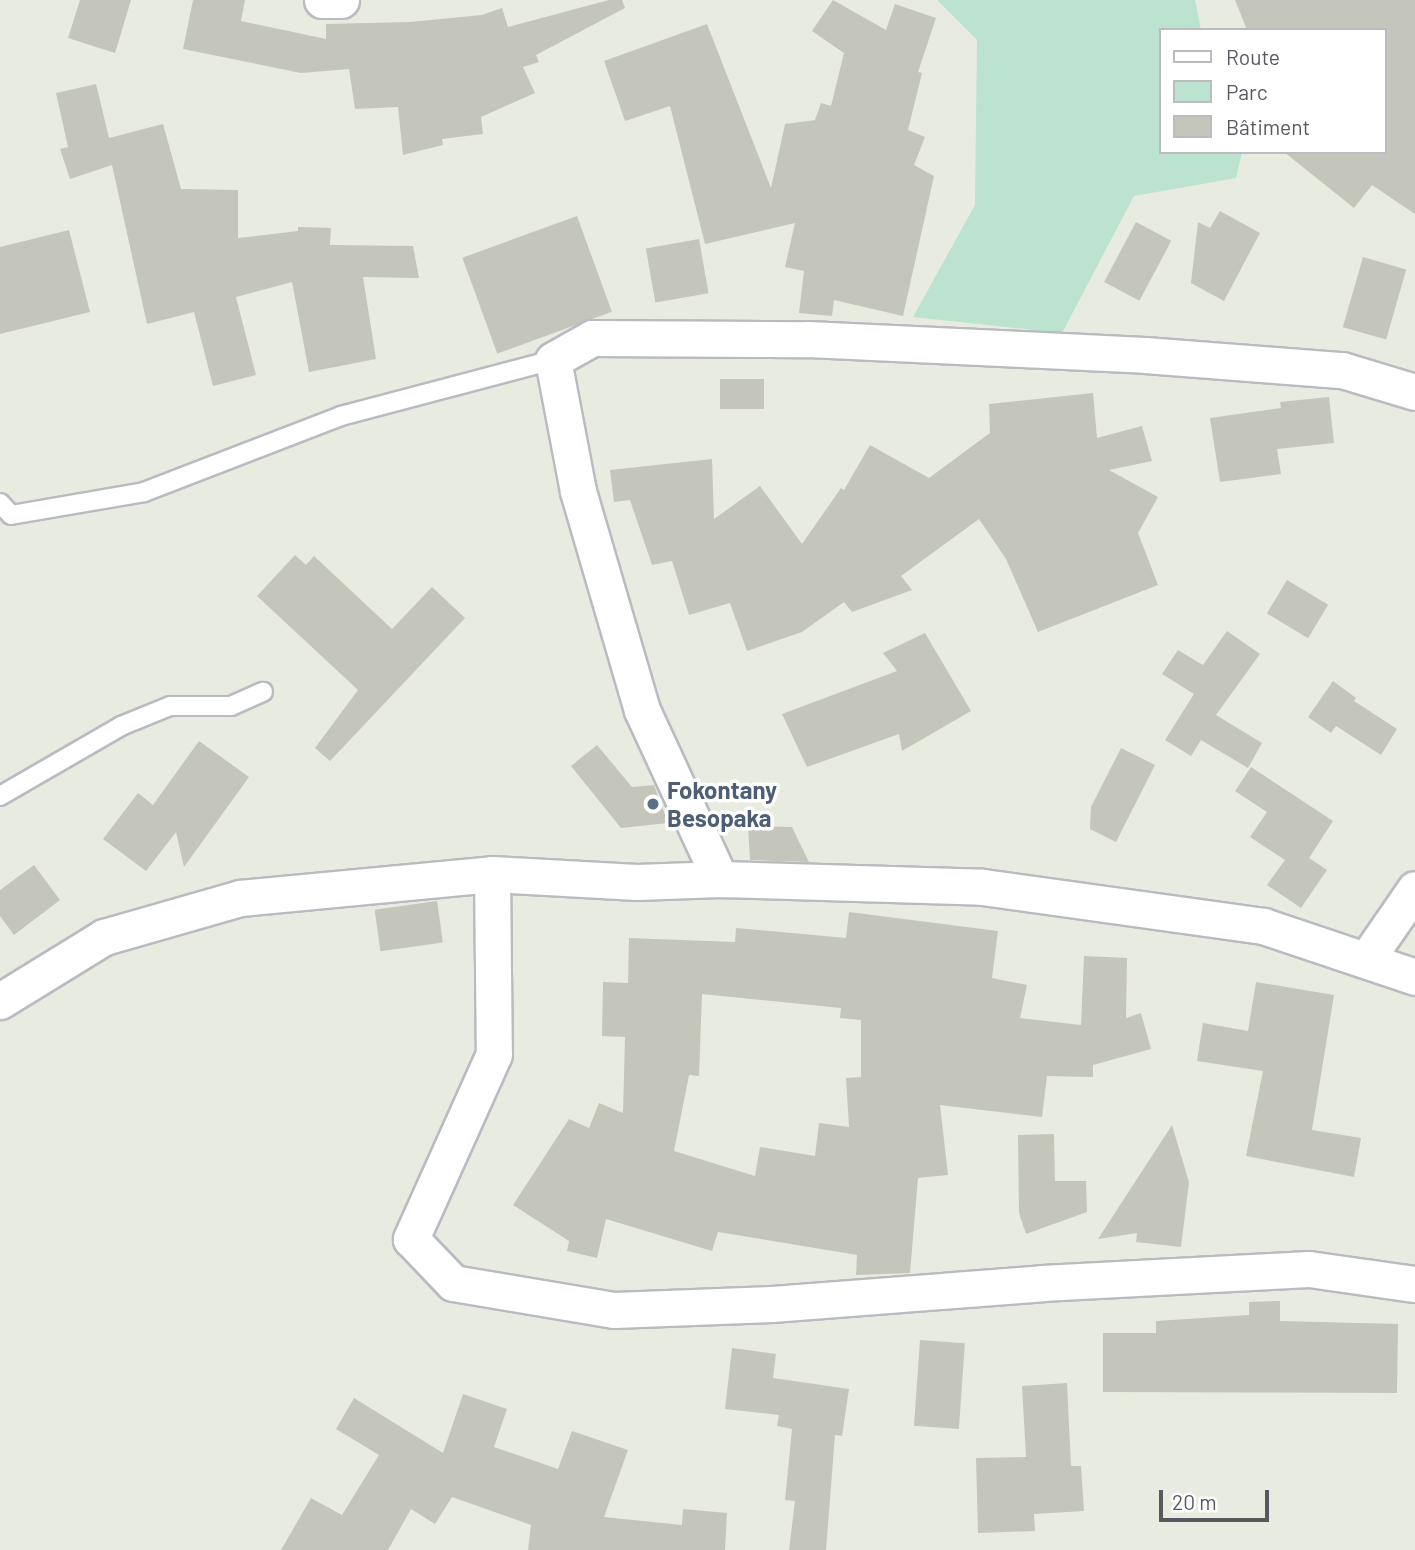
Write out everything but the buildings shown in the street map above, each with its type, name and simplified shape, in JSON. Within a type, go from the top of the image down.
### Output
[{"type":"street","points":[[322,0],[341,0]]},
{"type":"street","points":[[720,879],[642,710],[578,491],[553,360],[592,338],[808,340],[1145,355],[1342,370],[1415,392]]},
{"type":"street","points":[[492,874],[494,1054],[411,1239],[453,1283],[614,1310],[772,1304],[1309,1269],[1415,1284]]},
{"type":"street","points":[[0,1001],[104,937],[240,898],[492,874],[637,882],[720,879],[983,887],[1263,926],[1415,977]]},
{"type":"street","points":[[1366,960],[1415,889]]},
{"type":"lane","points":[[0,503],[11,515],[144,492],[341,416],[553,360]]},
{"type":"lane","points":[[0,796],[146,716],[170,706],[231,706],[263,692]]},
{"type":"green space","points":[[937,0],[1195,0],[1201,28],[1160,28],[1160,154],[1242,154],[1236,178],[1134,196],[1062,333],[913,317],[975,205],[977,40]]},
{"type":"place","name":"Fokontany Besopaka","points":[[653,804]]}]
